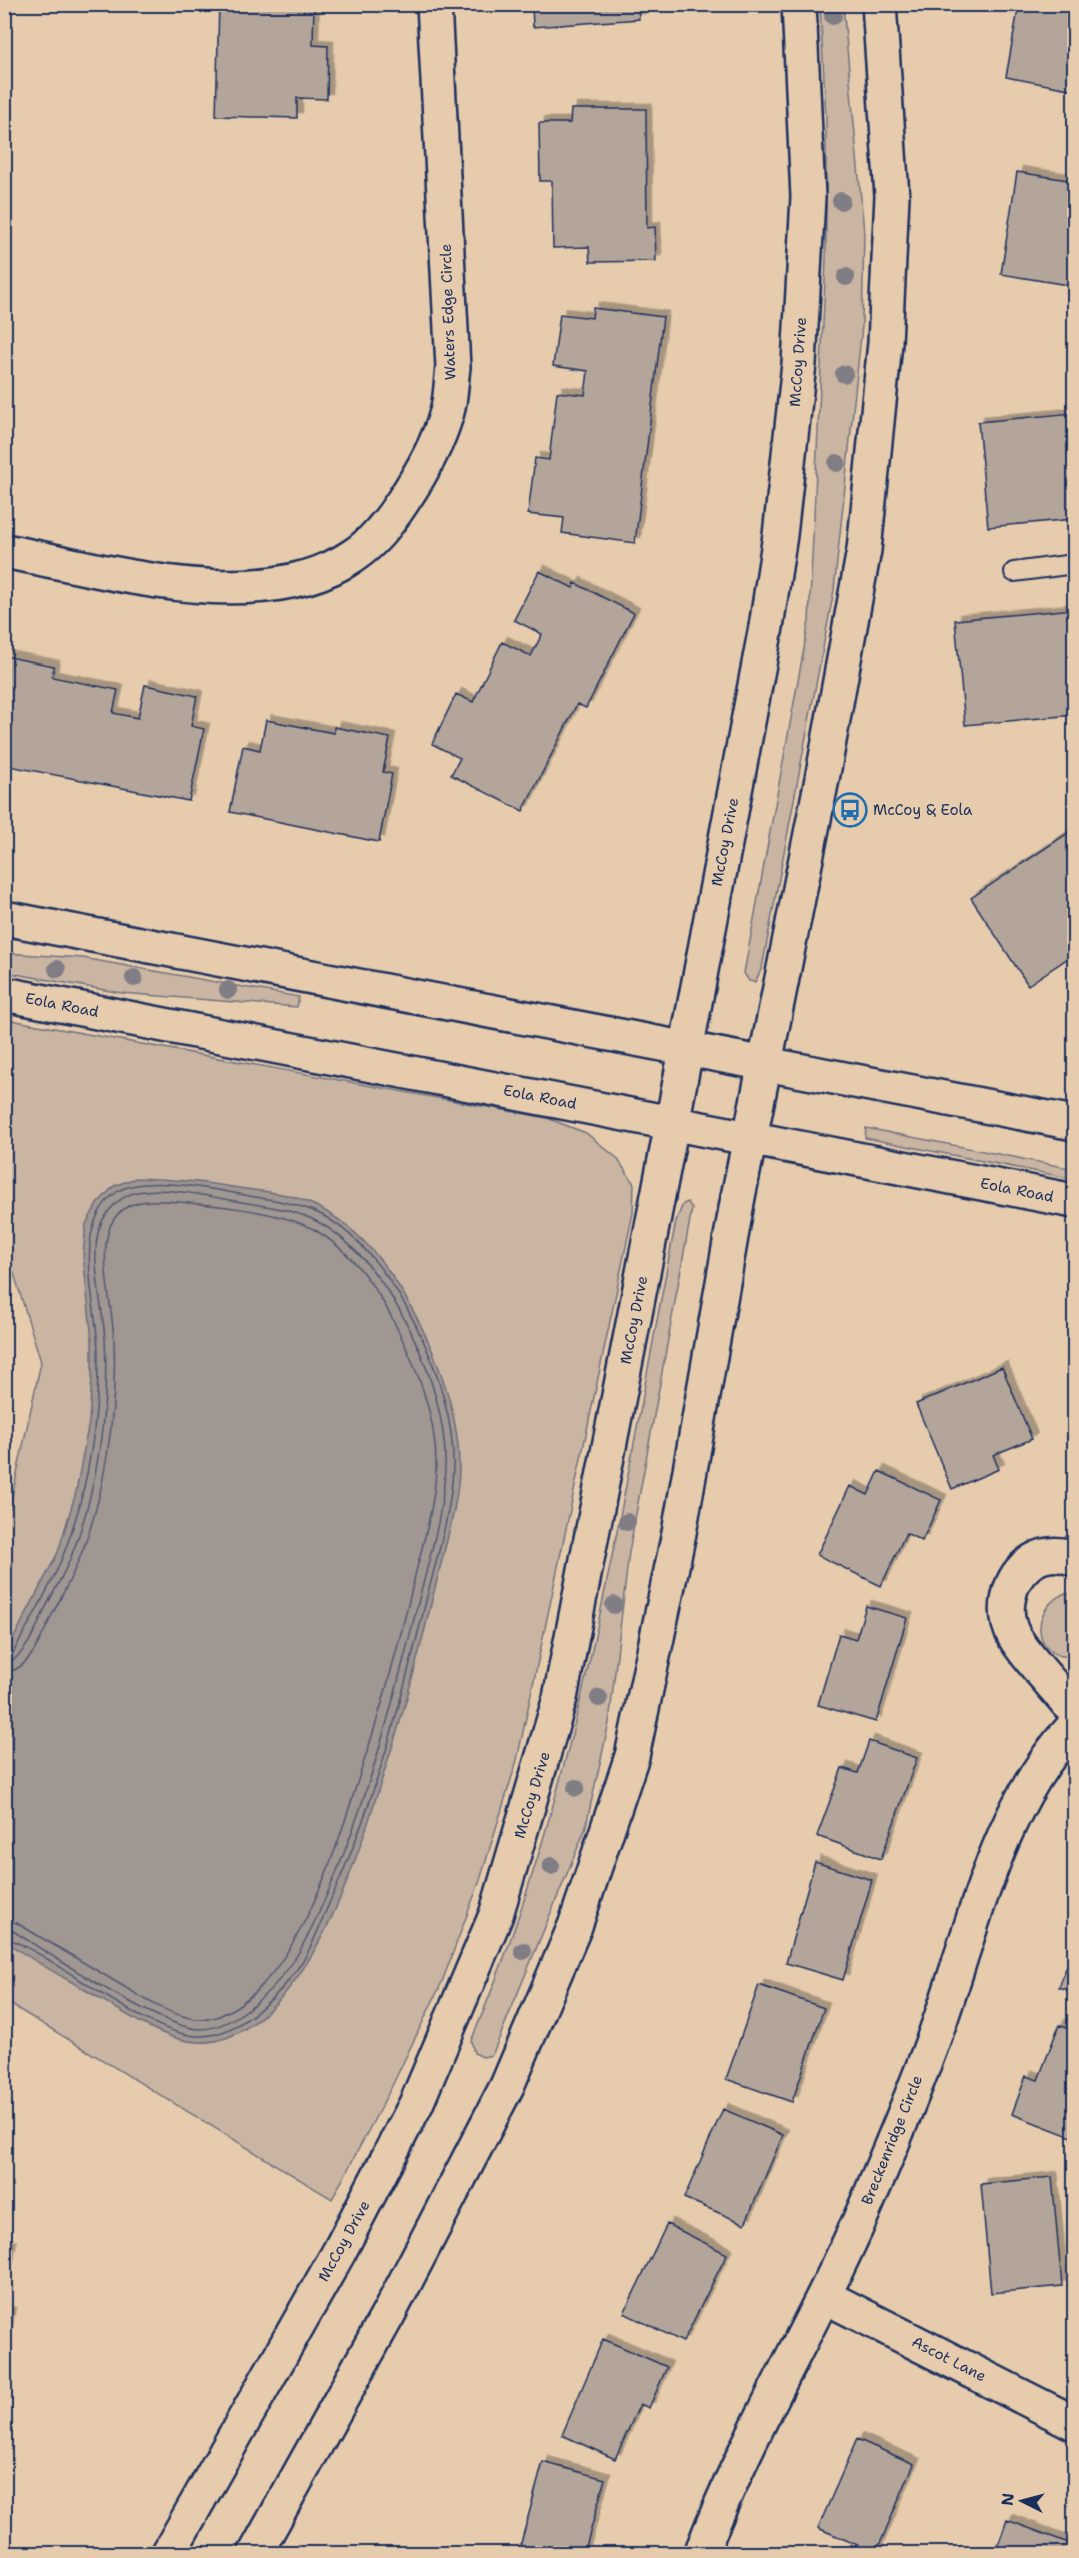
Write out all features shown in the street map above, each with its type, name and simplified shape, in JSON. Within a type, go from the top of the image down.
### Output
[{"type":"street","name":"Waters Edge Circle","points":[[4,551],[193,587],[242,588],[280,584],[321,571],[354,555],[388,523],[423,470],[436,441],[448,412],[453,367],[434,4]]},
{"type":"street","name":"McCoy Drive","points":[[168,2553],[339,2252],[416,2104],[496,1915],[560,1698],[766,627],[791,448],[800,364],[808,197],[799,4]]},
{"type":"street","points":[[255,2553],[389,2313],[507,2086],[575,1926],[632,1756],[679,1533],[750,1140],[823,774],[866,528],[885,343],[892,196],[879,4]]},
{"type":"street","points":[[4,918],[1074,1123]]},
{"type":"street","name":"Eola Road","points":[[4,994],[1074,1201]]},
{"type":"street","points":[[1074,1559],[1067,1555],[1049,1554],[1028,1564],[1011,1588],[1007,1610],[1013,1635],[1074,1711]]},
{"type":"street","name":"Breckenridge Circle","points":[[700,2553],[723,2493],[824,2296],[873,2191],[938,2028],[1000,1847],[1023,1795],[1053,1748],[1074,1726]]},
{"type":"street","name":"Ascot Lane","points":[[824,2296],[1074,2422]]},
{"type":"lane","points":[[1014,572],[1074,564]]},
{"type":"shaded area","points":[[820,5],[843,5],[864,232],[862,326],[834,590],[762,968],[755,982],[749,981],[744,973],[809,621],[826,259],[826,116]]},
{"type":"shaded area","points":[[5,953],[83,958],[299,997],[297,1007],[121,993],[5,972]]},
{"type":"shaded area","points":[[5,1019],[547,1118],[586,1133],[617,1158],[634,1184],[633,1213],[517,1760],[480,1880],[442,1982],[391,2088],[332,2199],[5,2001],[4,1534],[41,1362],[5,1244]]},
{"type":"shaded area","points":[[866,1128],[1074,1169],[1074,1179],[865,1138]]},
{"type":"shaded area","points":[[688,1202],[692,1209],[629,1552],[609,1723],[585,1830],[492,2055],[483,2057],[474,2053],[471,2041],[509,1943],[542,1842],[570,1740],[617,1533],[676,1221],[683,1204]]},
{"type":"shaded area","points":[[1063,1594],[1074,1594],[1074,1656],[1062,1656],[1052,1652],[1045,1645],[1041,1635],[1040,1624],[1043,1613]]},
{"type":"water","points":[[136,1178],[201,1182],[287,1195],[317,1206],[356,1234],[387,1269],[401,1289],[424,1332],[449,1396],[458,1447],[459,1465],[454,1508],[420,1648],[395,1738],[349,1876],[311,1957],[286,1992],[258,2019],[226,2038],[206,2042],[179,2039],[150,2027],[35,1961],[5,1941],[5,1655],[58,1552],[76,1492],[89,1422],[92,1376],[92,1341],[83,1255],[86,1224],[97,1204],[114,1186]]},
{"type":"building","points":[[219,4],[314,4],[313,45],[328,46],[327,99],[297,98],[297,118],[216,116]]},
{"type":"building","points":[[532,4],[638,4],[639,19],[533,27]]},
{"type":"building","points":[[1019,4],[1074,4],[1074,90],[1006,77]]},
{"type":"building","points":[[571,109],[646,109],[647,228],[655,227],[656,261],[590,262],[589,247],[553,248],[552,181],[540,181],[539,123],[570,123]]},
{"type":"building","points":[[1017,172],[1074,181],[1074,286],[1001,274]]},
{"type":"building","points":[[593,308],[663,317],[635,543],[562,533],[564,518],[528,514],[535,458],[549,460],[557,392],[585,395],[588,371],[553,366],[560,314],[592,318]]},
{"type":"building","points":[[1074,413],[1074,519],[988,527],[978,422]]},
{"type":"building","points":[[539,571],[573,588],[575,583],[634,613],[586,708],[577,704],[523,811],[451,775],[460,758],[432,744],[456,694],[473,702],[502,642],[531,656],[542,634],[514,620]]},
{"type":"building","points":[[1074,609],[1074,715],[965,725],[955,620]]},
{"type":"building","points":[[4,656],[54,666],[52,677],[118,690],[113,713],[138,718],[145,685],[197,696],[191,726],[204,729],[189,801],[4,765]]},
{"type":"building","points":[[266,720],[334,733],[334,727],[390,738],[383,772],[392,774],[379,842],[230,812],[243,746],[260,750]]},
{"type":"building","points":[[1074,829],[1074,954],[1028,985],[971,898]]},
{"type":"building","points":[[1002,1367],[1032,1439],[993,1455],[999,1469],[952,1489],[916,1404]]},
{"type":"building","points":[[1074,1400],[1074,1439],[1067,1438]]},
{"type":"building","points":[[879,1471],[941,1500],[922,1541],[906,1533],[881,1586],[817,1555],[850,1486],[868,1495]]},
{"type":"building","points":[[866,1606],[907,1618],[876,1722],[818,1705],[839,1634],[856,1639]]},
{"type":"building","points":[[869,1741],[917,1758],[881,1859],[817,1836],[842,1768],[858,1773]]},
{"type":"building","points":[[815,1862],[872,1880],[843,1980],[786,1963]]},
{"type":"building","points":[[1074,1946],[1074,1992],[1059,1987]]},
{"type":"building","points":[[759,1985],[824,2008],[792,2102],[726,2079]]},
{"type":"building","points":[[1059,2025],[1074,2031],[1074,2138],[1012,2114],[1026,2076],[1038,2080]]},
{"type":"building","points":[[723,2109],[783,2135],[745,2224],[684,2198]]},
{"type":"building","points":[[1052,2177],[1062,2286],[991,2293],[981,2184]]},
{"type":"building","points":[[667,2224],[727,2254],[683,2342],[624,2313]]},
{"type":"building","points":[[4,2246],[11,2247],[4,2288]]},
{"type":"building","points":[[4,2312],[10,2313],[4,2350]]},
{"type":"building","points":[[603,2339],[667,2367],[649,2408],[640,2404],[615,2459],[562,2435]]},
{"type":"building","points":[[857,2439],[914,2464],[876,2553],[818,2528]]},
{"type":"building","points":[[543,2462],[605,2479],[584,2554],[518,2554]]},
{"type":"building","points":[[1007,2520],[1074,2545],[1074,2554],[995,2554]]},
{"type":"place","name":"McCoy & Eola","points":[[850,810]]}]
